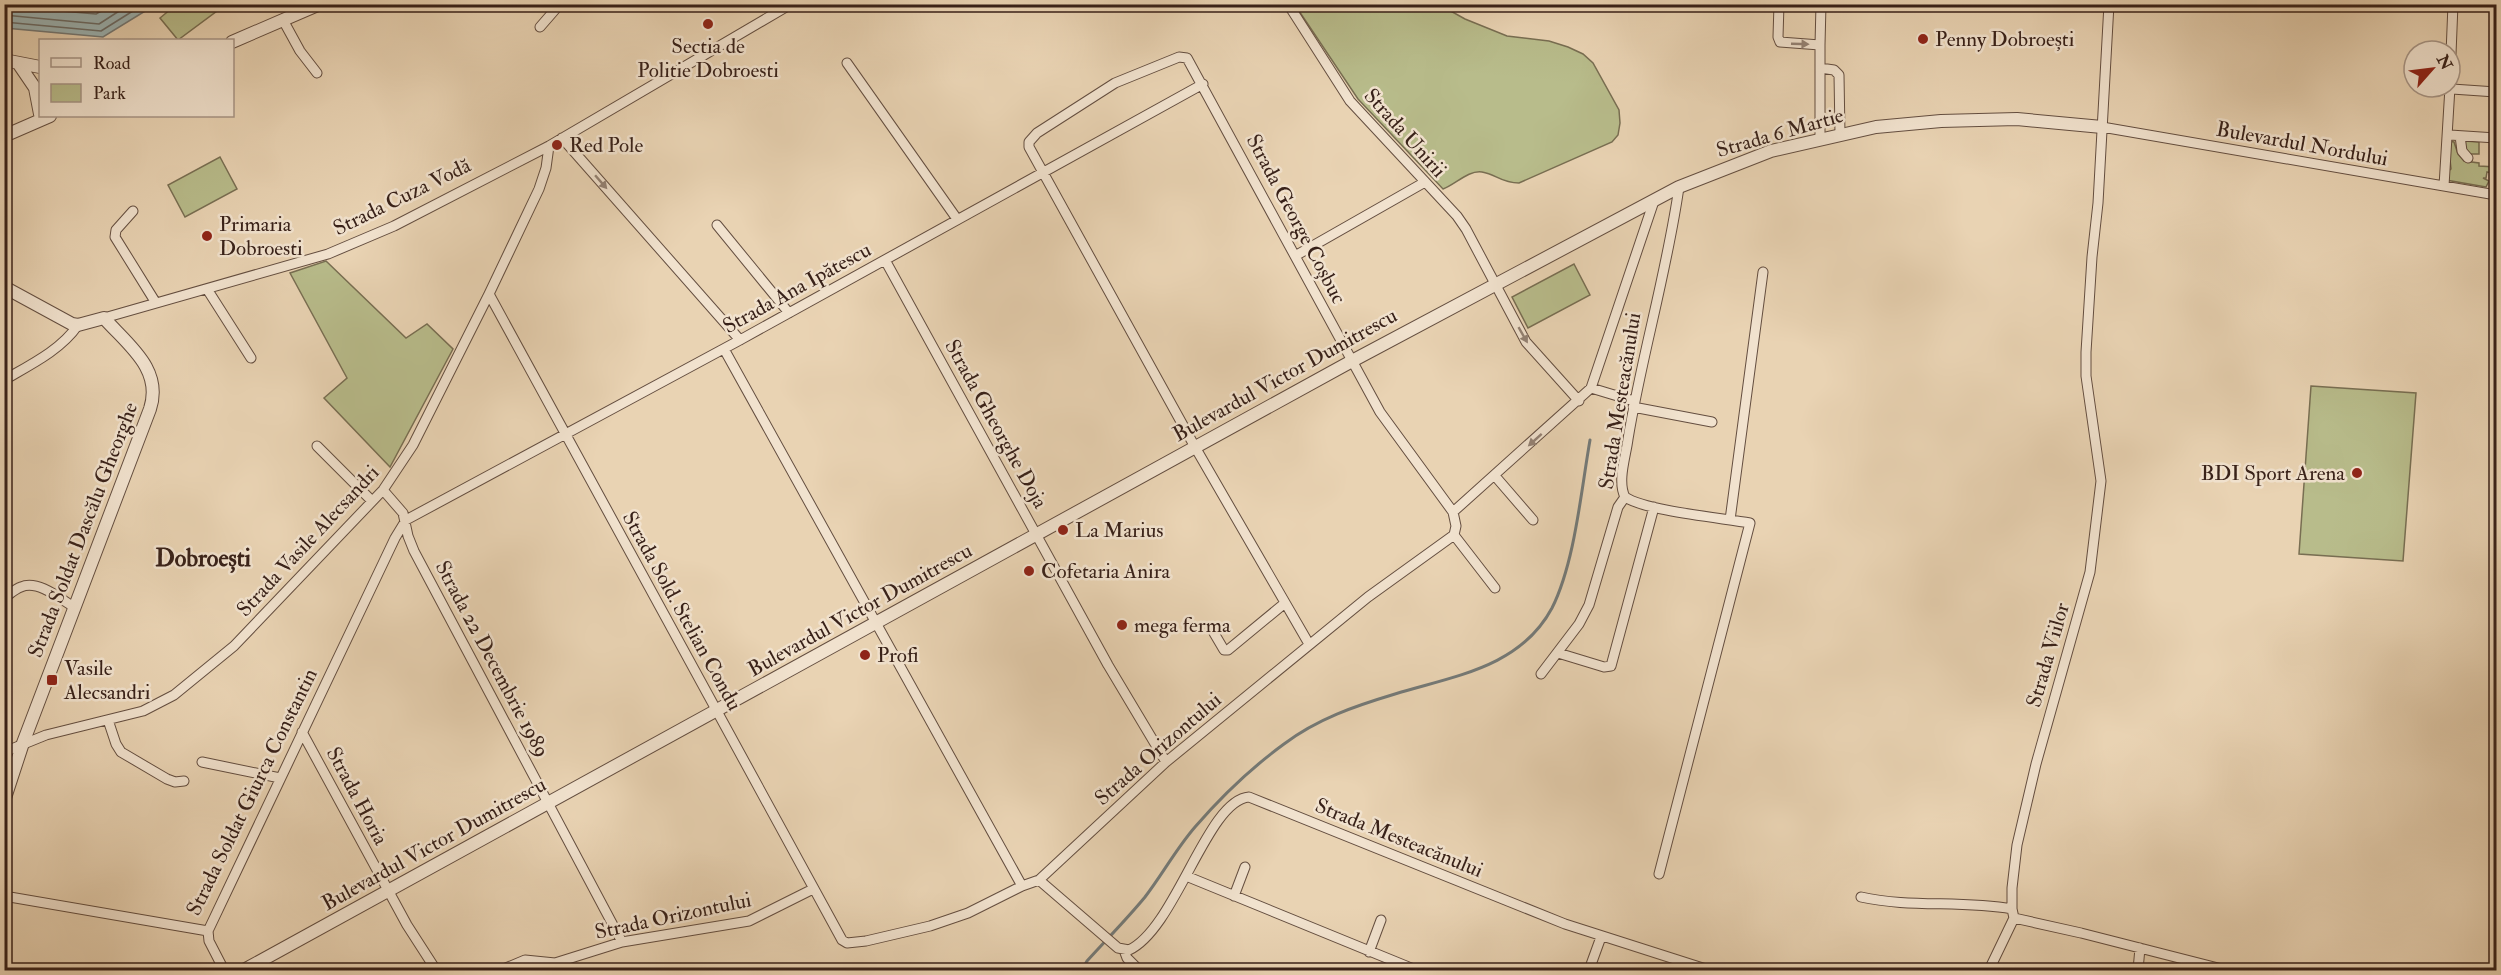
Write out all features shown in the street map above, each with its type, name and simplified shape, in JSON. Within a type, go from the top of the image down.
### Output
[{"type":"street","points":[[234,41],[320,4]]},
{"type":"street","points":[[540,27],[560,4]]},
{"type":"street","name":"Strada Cuza Vodă","points":[[78,326],[328,254],[377,234],[549,146],[791,4]]},
{"type":"street","name":"Strada Unirii","points":[[1288,4],[1350,101],[1466,229],[1526,342],[1579,401]]},
{"type":"street","points":[[1779,4],[1778,36],[1780,42],[1820,45]]},
{"type":"street","points":[[1820,138],[1821,4]]},
{"type":"street","name":"Strada Viilor","points":[[2013,914],[2014,865],[2021,826],[2090,572],[2101,481],[2089,398],[2086,352],[2098,202],[2109,4]]},
{"type":"street","points":[[2452,39],[2453,4]]},
{"type":"street","points":[[283,20],[300,51],[317,73]]},
{"type":"street","name":"Strada George Coșbuc","points":[[1042,172],[1029,147],[1031,138],[1115,82],[1184,57],[1190,61],[1392,431],[1454,516]]},
{"type":"street","points":[[4,60],[39,67]]},
{"type":"street","points":[[18,63],[35,88],[39,102]]},
{"type":"street","points":[[847,63],[957,219]]},
{"type":"street","points":[[1820,68],[1834,70],[1839,75],[1840,134]]},
{"type":"street","name":"Strada Ana Ipătescu","points":[[406,520],[724,349],[1203,84]]},
{"type":"street","points":[[2462,87],[2496,92]]},
{"type":"street","points":[[2444,186],[2450,99]]},
{"type":"street","points":[[4,136],[41,117]]},
{"type":"street","name":"Strada 6 Martie","points":[[1495,284],[1679,187],[1771,151],[1820,138],[1909,123],[2017,119],[2102,127]]},
{"type":"street","name":"Bulevardul Nordului","points":[[2102,127],[2496,195]]},
{"type":"street","points":[[2468,158],[2455,136],[2496,138]]},
{"type":"street","points":[[562,138],[740,340]]},
{"type":"street","name":"Strada Vasile Alecsandri","points":[[4,752],[56,732],[136,714],[159,704],[234,646],[383,489],[413,445],[489,294],[542,183],[549,146]]},
{"type":"street","points":[[1042,172],[1195,447],[1309,644]]},
{"type":"street","points":[[1295,256],[1425,182]]},
{"type":"street","name":"Strada Mesteacănului","points":[[1541,674],[1579,624],[1589,605],[1618,507],[1625,497],[1622,491],[1623,475],[1634,404],[1679,187]]},
{"type":"street","points":[[1495,588],[1454,535],[1454,516],[1591,388],[1653,201]]},
{"type":"street","points":[[133,211],[116,230],[115,237],[156,303]]},
{"type":"street","points":[[717,225],[789,313]]},
{"type":"street","name":"Strada Gheorghe Doja","points":[[885,260],[1108,665],[1166,762]]},
{"type":"street","points":[[1730,520],[1763,272]]},
{"type":"street","name":"Bulevardul Victor Dumitrescu","points":[[244,970],[1495,284]]},
{"type":"street","points":[[4,287],[78,326],[55,349],[4,380]]},
{"type":"street","points":[[207,289],[251,358]]},
{"type":"street","name":"Strada Sold. Stelian Condu","points":[[489,294],[813,889],[842,940],[847,943]]},
{"type":"street","name":"Strada Soldat Dascălu Gheorghe","points":[[4,801],[23,743],[150,409],[154,392],[152,377],[145,364],[104,318]]},
{"type":"street","points":[[724,349],[1022,886]]},
{"type":"street","points":[[1591,388],[1634,404],[1712,422]]},
{"type":"street","points":[[317,446],[372,501]]},
{"type":"street","points":[[1495,476],[1533,520]]},
{"type":"street","name":"Strada 22 Decembrie 1989","points":[[383,489],[400,508],[406,520],[410,544],[622,942]]},
{"type":"street","points":[[1625,497],[1654,507],[1750,523],[1659,874]]},
{"type":"street","points":[[1558,653],[1604,667],[1611,666],[1654,507]]},
{"type":"street","name":"Strada Soldat Giurca Constantin","points":[[4,896],[208,931],[395,538],[406,520]]},
{"type":"street","name":"Strada Orizontului","points":[[847,943],[866,941],[947,921],[1039,880],[1166,762],[1368,597],[1454,535]]},
{"type":"street","points":[[4,598],[22,586],[30,584],[75,608]]},
{"type":"street","points":[[1214,633],[1224,650],[1228,650],[1285,603]]},
{"type":"street","points":[[108,720],[121,752],[167,779],[175,782],[184,781]]},
{"type":"street","name":"Strada Horia","points":[[302,732],[388,891],[436,970]]},
{"type":"street","points":[[202,762],[280,778]]},
{"type":"street","name":"Strada Mesteacănului","points":[[1121,949],[1134,947],[1149,935],[1161,920],[1219,820],[1238,801],[1250,797],[1601,938]]},
{"type":"street","points":[[1234,896],[1245,867]]},
{"type":"street","points":[[1186,876],[1416,970]]},
{"type":"street","points":[[1039,880],[1121,949],[1139,970]]},
{"type":"street","name":"Strada Orizontului","points":[[501,970],[525,960],[555,963],[622,942],[749,921],[813,889]]},
{"type":"street","points":[[1861,897],[1901,902],[1971,903],[2226,970]]},
{"type":"street","points":[[1989,970],[2013,914]]},
{"type":"street","points":[[1369,952],[1381,920]]},
{"type":"street","points":[[208,931],[209,941],[224,970]]},
{"type":"street","points":[[1589,970],[1601,938],[1709,970]]},
{"type":"street","points":[[2138,970],[2140,948]]},
{"type":"street","points":[[4,961],[5,970]]},
{"type":"green space","points":[[177,4],[225,4],[179,39],[160,18]]},
{"type":"green space","points":[[1295,5],[1440,5],[1465,19],[1507,36],[1549,41],[1568,47],[1583,54],[1593,63],[1619,110],[1618,135],[1612,142],[1519,183],[1508,182],[1487,173],[1477,172],[1443,189],[1358,99]]},
{"type":"green space","points":[[2448,141],[2454,142],[2458,154],[2464,161],[2479,163],[2479,166],[2496,167],[2496,174],[2487,172],[2486,178],[2483,178],[2489,181],[2486,187],[2446,180],[2446,173],[2451,169]]},
{"type":"green space","points":[[2464,141],[2479,142],[2479,154],[2470,154],[2465,149]]},
{"type":"green space","points":[[220,157],[237,189],[185,217],[168,185]]},
{"type":"green space","points":[[326,261],[406,338],[427,324],[453,349],[390,467],[324,398],[347,378],[290,273]]},
{"type":"green space","points":[[1574,264],[1590,295],[1528,328],[1512,297]]},
{"type":"green space","name":"BDI Sport Arena","points":[[2311,386],[2416,393],[2403,561],[2299,554]]},
{"type":"water","points":[[5,4],[155,5],[103,37],[5,28]]},
{"type":"waterway","points":[[1082,970],[1087,961],[1145,897],[1195,827],[1226,794],[1272,753],[1323,720],[1395,694],[1483,667],[1504,657],[1538,628],[1552,608],[1566,570],[1572,548],[1590,440]]},
{"type":"place","name":"Sectia de Politie Dobroesti","points":[[708,24]]},
{"type":"place","name":"Penny Dobroești","points":[[1923,39]]},
{"type":"place","name":"Red Pole","points":[[557,145]]},
{"type":"place","name":"Primaria Dobroesti","points":[[207,236]]},
{"type":"place","name":"BDI Sport Arena","points":[[2357,473]]},
{"type":"place","name":"La Marius","points":[[1063,530]]},
{"type":"place","name":"Cofetaria Anira","points":[[1029,571]]},
{"type":"place","name":"mega ferma","points":[[1122,625]]},
{"type":"place","name":"Profi","points":[[865,655]]},
{"type":"place","name":"Vasile Alecsandri","points":[[52,680]]},
{"type":"district","name":"Dobroești","points":[[203,558]]}]
